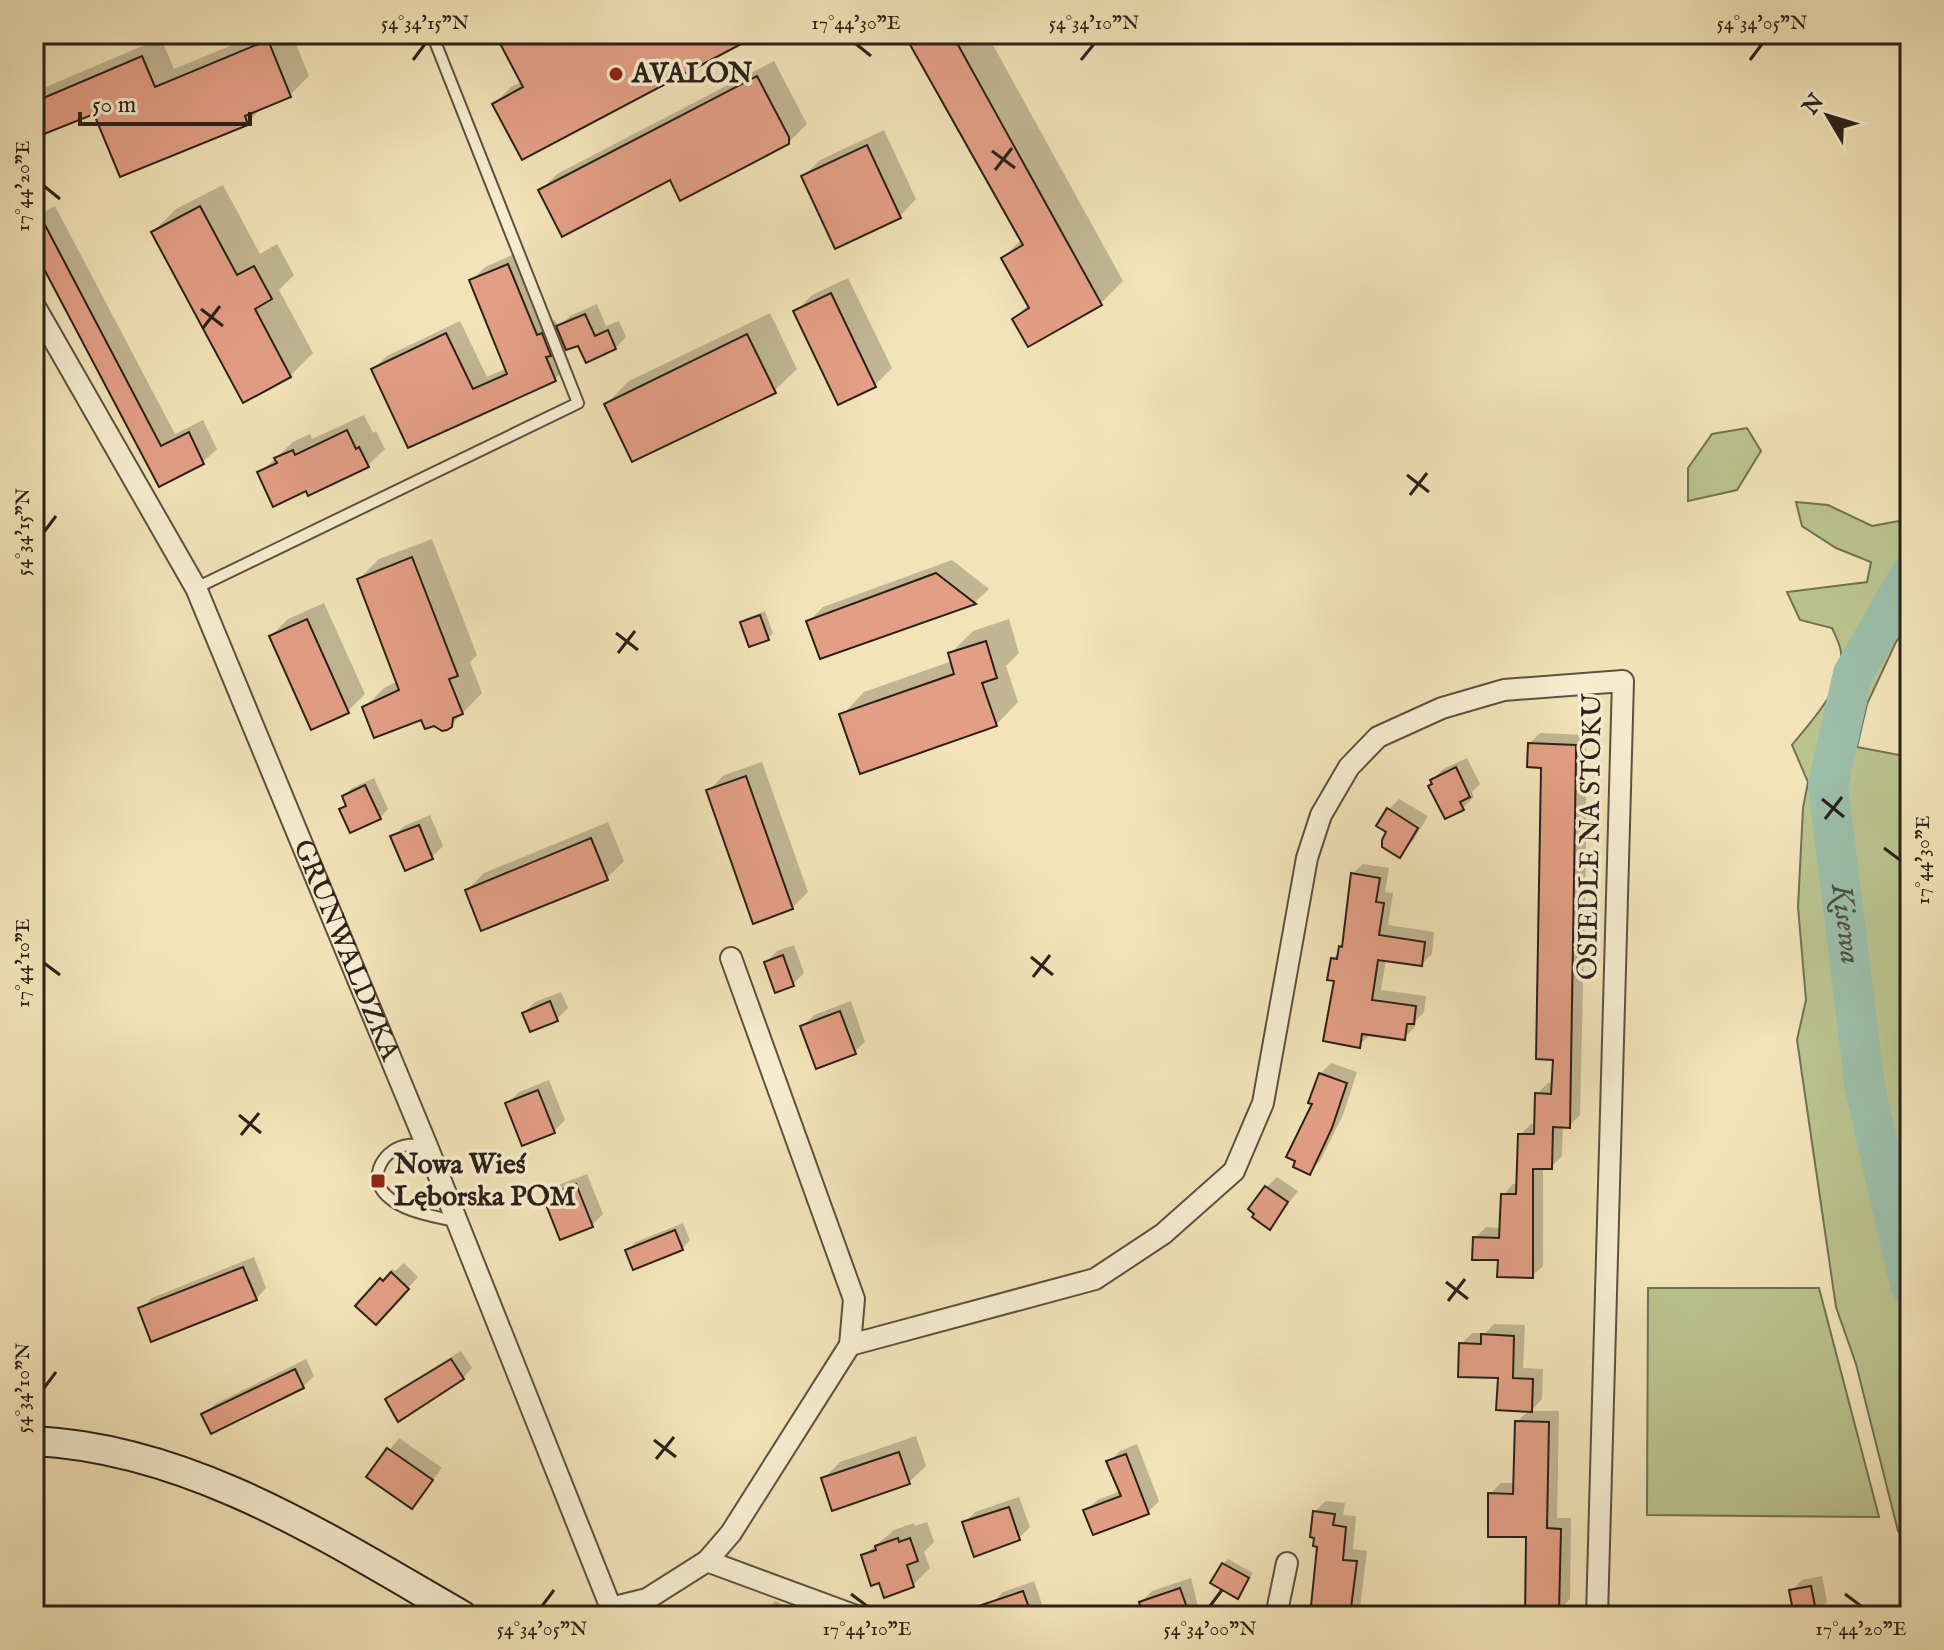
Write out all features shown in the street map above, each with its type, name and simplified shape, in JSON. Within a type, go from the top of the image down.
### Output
[{"type":"main road","points":[[34,1441],[78,1443],[166,1464],[199,1477],[297,1522],[463,1616]]},
{"type":"street","name":"GRUNWALDZKA","points":[[34,305],[196,588],[458,1222],[611,1612]]},
{"type":"street","name":"OSIEDLE NA STOKU","points":[[850,1345],[1095,1279],[1163,1234],[1234,1171],[1263,1103],[1307,858],[1321,815],[1349,767],[1378,737],[1442,708],[1504,690],[1623,681],[1597,1616]]},
{"type":"street","points":[[611,1612],[647,1599],[707,1561],[731,1533],[850,1345],[854,1299],[731,958]]},
{"type":"street","points":[[707,1561],[856,1616]]},
{"type":"street","points":[[1276,1616],[1287,1563]]},
{"type":"lane","points":[[196,588],[578,403],[432,34]]},
{"type":"lane","points":[[427,1146],[409,1145],[393,1150],[383,1158],[378,1168],[378,1181],[384,1194],[398,1204],[458,1222]]},
{"type":"green space","points":[[1747,428],[1761,451],[1737,490],[1688,501],[1688,468],[1712,434]]},
{"type":"green space","points":[[1796,502],[1828,505],[1872,526],[1910,519],[1910,623],[1896,642],[1867,704],[1857,747],[1910,757],[1910,1545],[1898,1531],[1856,1364],[1836,1307],[1797,1040],[1806,1000],[1798,907],[1803,808],[1808,782],[1792,745],[1826,702],[1838,678],[1841,652],[1832,628],[1800,620],[1787,592],[1867,582],[1871,562],[1836,548],[1802,526]]},
{"type":"green space","points":[[1648,1288],[1819,1288],[1879,1517],[1647,1515]]},
{"type":"building","name":"AVALON","points":[[495,34],[760,34],[522,160],[492,104],[523,87]]},
{"type":"building","points":[[904,34],[952,34],[1102,305],[1028,347],[1012,319],[1029,308],[1001,258],[1023,245]]},
{"type":"building","points":[[268,40],[291,97],[245,116],[248,125],[120,177],[94,114],[34,138],[34,102],[142,56],[155,87]]},
{"type":"building","points":[[757,76],[789,137],[789,144],[680,201],[670,180],[562,237],[538,190]]},
{"type":"building","points":[[867,145],[901,218],[835,249],[801,176]]},
{"type":"building","points":[[34,204],[161,446],[189,432],[204,464],[159,487],[34,250]]},
{"type":"building","points":[[200,206],[237,275],[254,266],[272,299],[255,309],[291,377],[243,403],[151,232]]},
{"type":"building","points":[[508,264],[537,335],[542,333],[551,356],[546,357],[556,381],[408,448],[371,369],[446,333],[473,389],[507,374],[469,280]]},
{"type":"building","points":[[831,293],[876,387],[838,405],[793,311]]},
{"type":"building","points":[[585,314],[595,336],[608,330],[616,349],[586,363],[578,346],[566,350],[556,326]]},
{"type":"building","points":[[747,334],[776,393],[632,462],[604,404]]},
{"type":"building","points":[[347,430],[369,467],[308,496],[306,491],[273,507],[257,472],[277,463],[274,458],[293,450],[295,455]]},
{"type":"building","points":[[412,557],[458,676],[449,679],[463,714],[453,718],[452,727],[447,730],[442,731],[434,726],[425,729],[421,720],[374,738],[362,707],[399,690],[357,579]]},
{"type":"building","points":[[936,573],[976,604],[820,659],[806,621]]},
{"type":"building","points":[[760,615],[769,640],[749,647],[740,622]]},
{"type":"building","points":[[307,619],[349,713],[311,730],[269,636]]},
{"type":"building","points":[[986,641],[997,678],[982,683],[997,726],[860,774],[839,714],[954,674],[948,653]]},
{"type":"building","points":[[1528,743],[1576,745],[1570,1128],[1553,1127],[1552,1169],[1533,1169],[1533,1278],[1497,1277],[1498,1260],[1472,1260],[1473,1237],[1499,1238],[1501,1194],[1516,1194],[1518,1134],[1534,1134],[1535,1093],[1551,1094],[1553,1060],[1536,1059],[1541,768],[1527,767]]},
{"type":"building","points":[[1456,767],[1470,797],[1460,802],[1464,810],[1445,819],[1428,786],[1432,784],[1430,780]]},
{"type":"building","points":[[746,776],[793,909],[753,924],[706,790]]},
{"type":"building","points":[[365,785],[381,819],[350,833],[339,809],[346,806],[342,796]]},
{"type":"building","points":[[1387,808],[1418,828],[1400,858],[1382,847],[1386,832],[1376,826]]},
{"type":"building","points":[[419,825],[433,859],[405,871],[390,836]]},
{"type":"building","points":[[591,838],[608,880],[481,931],[465,890]]},
{"type":"building","points":[[1351,873],[1380,878],[1376,902],[1384,903],[1379,935],[1425,942],[1422,966],[1378,960],[1372,1000],[1416,1006],[1414,1024],[1407,1024],[1405,1040],[1362,1034],[1360,1048],[1323,1041],[1334,981],[1327,980],[1331,958],[1337,959],[1339,946],[1342,947]]},
{"type":"building","points":[[783,955],[794,986],[775,993],[764,962]]},
{"type":"building","points":[[550,1001],[558,1021],[530,1032],[522,1013]]},
{"type":"building","points":[[840,1011],[856,1054],[816,1069],[800,1026]]},
{"type":"building","points":[[1319,1073],[1347,1083],[1332,1128],[1310,1175],[1293,1167],[1295,1161],[1286,1157],[1312,1104],[1308,1103]]},
{"type":"building","points":[[538,1090],[555,1133],[522,1146],[505,1103]]},
{"type":"building","points":[[576,1184],[593,1227],[560,1240],[543,1197]]},
{"type":"building","points":[[1265,1186],[1288,1202],[1270,1230],[1252,1217],[1254,1214],[1248,1209]]},
{"type":"building","points":[[675,1230],[683,1250],[633,1270],[625,1250]]},
{"type":"building","points":[[243,1267],[257,1300],[151,1342],[138,1308]]},
{"type":"building","points":[[391,1272],[409,1289],[376,1325],[355,1306],[380,1278],[383,1281]]},
{"type":"building","points":[[1481,1334],[1514,1336],[1513,1378],[1533,1379],[1532,1412],[1496,1410],[1498,1378],[1458,1377],[1459,1343],[1481,1344]]},
{"type":"building","points":[[451,1359],[464,1379],[398,1422],[385,1399]]},
{"type":"building","points":[[295,1369],[304,1388],[211,1434],[201,1414]]},
{"type":"building","points":[[1515,1421],[1549,1422],[1547,1528],[1561,1529],[1559,1612],[1544,1611],[1544,1616],[1525,1616],[1526,1537],[1488,1537],[1488,1493],[1513,1494]]},
{"type":"building","points":[[387,1448],[433,1480],[412,1509],[366,1477]]},
{"type":"building","points":[[899,1452],[910,1484],[832,1511],[821,1478]]},
{"type":"building","points":[[1126,1454],[1149,1514],[1093,1535],[1083,1510],[1121,1496],[1106,1461]]},
{"type":"building","points":[[1009,1507],[1020,1540],[974,1557],[962,1522]]},
{"type":"building","points":[[1313,1511],[1335,1514],[1333,1525],[1346,1527],[1343,1560],[1357,1561],[1350,1616],[1317,1616],[1318,1608],[1311,1606],[1317,1547],[1313,1546],[1314,1538],[1310,1537]]},
{"type":"building","points":[[898,1538],[899,1542],[910,1538],[918,1561],[907,1565],[914,1587],[884,1598],[879,1583],[871,1586],[861,1555]]},
{"type":"building","points":[[1222,1563],[1249,1578],[1238,1599],[1210,1583]]},
{"type":"building","points":[[1811,1586],[1817,1616],[1794,1616],[1789,1590]]},
{"type":"building","points":[[1180,1588],[1190,1616],[1143,1616],[1139,1602]]},
{"type":"building","points":[[1023,1591],[1032,1616],[959,1616],[958,1613]]},
{"type":"waterway","name":"Kisewa","points":[[1910,575],[1853,674],[1828,785],[1865,1088],[1910,1285]]},
{"type":"place","name":"AVALON","points":[[616,74]]},
{"type":"place","name":"Nowa Wieś Lęborska POM","points":[[378,1181]]}]
